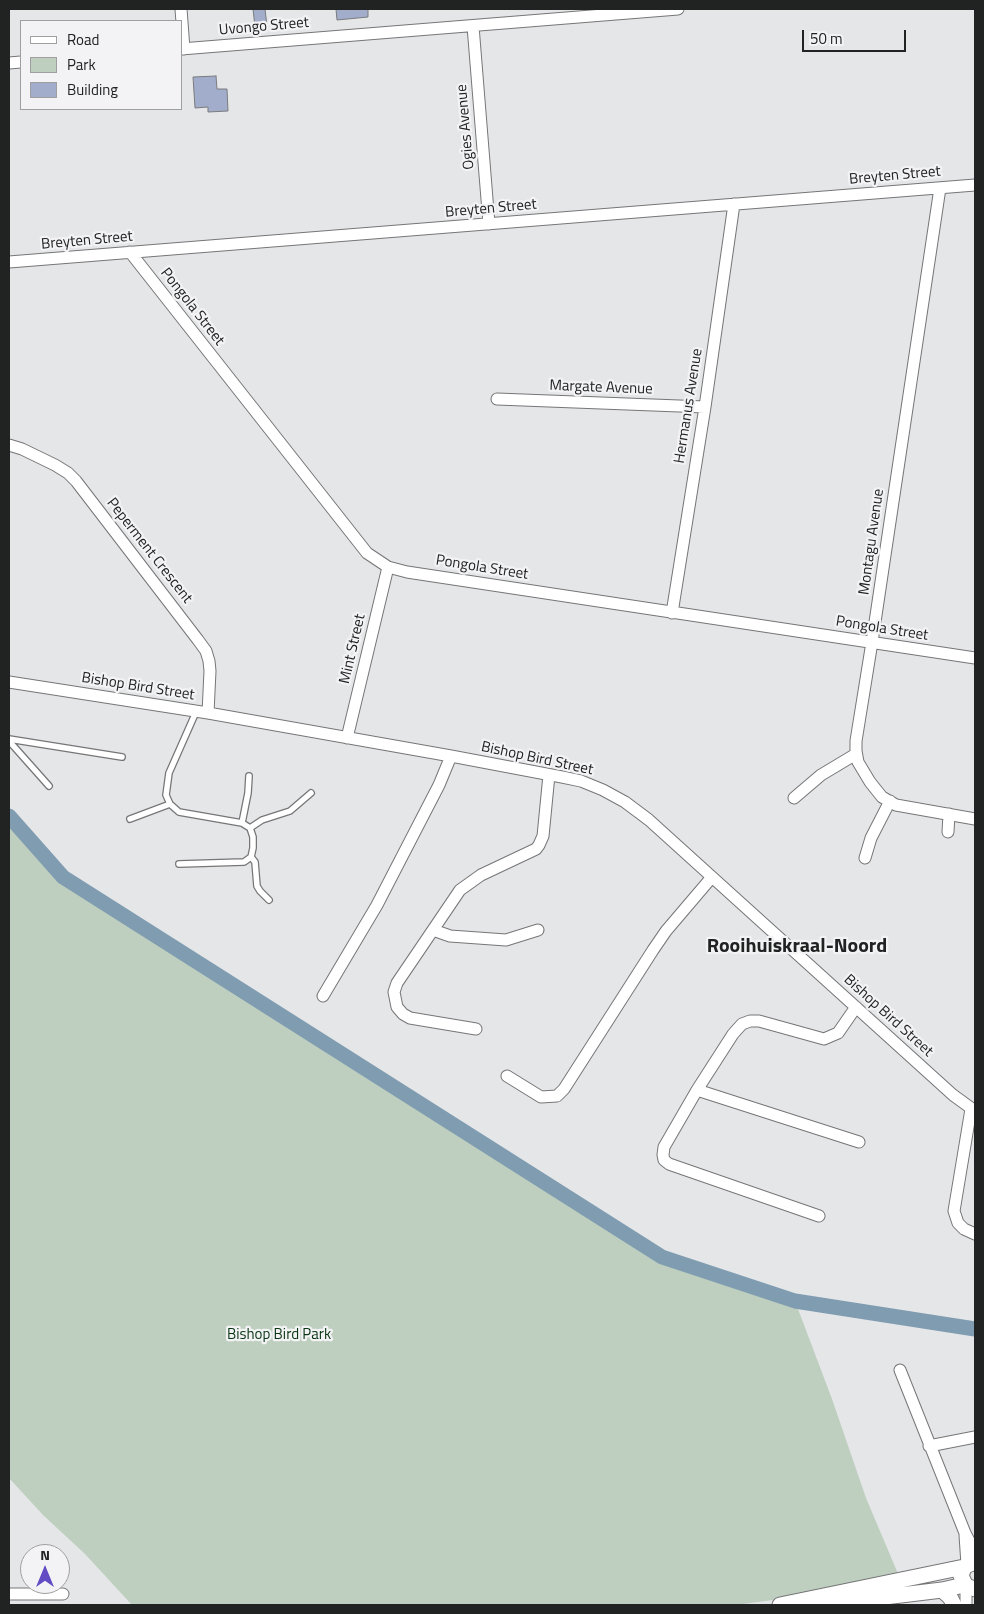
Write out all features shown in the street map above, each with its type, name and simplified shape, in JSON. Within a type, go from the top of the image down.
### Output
[{"type":"street","name":"Uvongo Street","points":[[183,49],[678,9]]},
{"type":"street","name":"Ogies Avenue","points":[[473,26],[489,224]]},
{"type":"street","points":[[182,29],[183,49]]},
{"type":"street","name":"Breyten Street","points":[[9,262],[975,185]]},
{"type":"street","name":"Montagu Avenue","points":[[940,188],[856,741],[856,754],[858,762],[870,782],[882,797],[896,806],[975,819]]},
{"type":"street","name":"Hermanus Avenue","points":[[672,613],[705,407],[734,204]]},
{"type":"street","name":"Pongola Street","points":[[130,252],[367,553],[388,567],[407,572],[975,658]]},
{"type":"street","name":"Margate Avenue","points":[[497,399],[705,407]]},
{"type":"street","name":"Peperment Crescent","points":[[9,445],[22,449],[55,465],[68,473],[76,481],[198,640],[206,651],[209,661],[208,714]]},
{"type":"street","name":"Mint Street","points":[[347,738],[388,567]]},
{"type":"street","name":"Bishop Bird Street","points":[[9,682],[451,756],[549,774],[603,790],[625,802],[649,820],[953,1095],[973,1110]]},
{"type":"street","points":[[794,798],[821,775],[856,754]]},
{"type":"street","points":[[323,996],[377,905],[439,785],[451,756]]},
{"type":"street","points":[[476,1029],[410,1018],[399,1012],[394,992],[397,982],[460,890],[481,875],[536,849],[539,845],[543,836],[549,774]]},
{"type":"street","points":[[865,858],[871,838],[890,801]]},
{"type":"street","points":[[948,832],[949,814]]},
{"type":"street","points":[[507,1076],[541,1097],[557,1096],[564,1089],[666,931],[712,877]]},
{"type":"street","points":[[433,930],[450,936],[506,940],[538,930]]},
{"type":"street","points":[[819,1216],[669,1164],[664,1160],[664,1147],[697,1090],[733,1034],[742,1024],[750,1021],[759,1021],[824,1039],[838,1033],[856,1007]]},
{"type":"street","points":[[697,1090],[859,1142]]},
{"type":"street","points":[[973,1110],[954,1211],[958,1223],[964,1229],[975,1234]]},
{"type":"street","points":[[900,1370],[929,1446],[965,1533],[975,1552]]},
{"type":"street","points":[[929,1446],[975,1437]]},
{"type":"street","points":[[965,1533],[969,1565],[961,1576],[969,1587],[966,1605]]},
{"type":"street","points":[[780,1605],[969,1565]]},
{"type":"street","points":[[818,1605],[969,1587]]},
{"type":"street","points":[[942,1590],[950,1597],[954,1605]]},
{"type":"lane","points":[[179,864],[244,862],[251,857],[254,848],[250,828],[242,823],[179,812],[170,804],[166,795],[168,773],[196,712]]},
{"type":"lane","points":[[9,740],[122,757]]},
{"type":"lane","points":[[9,740],[50,786]]},
{"type":"lane","points":[[242,823],[248,794],[249,776]]},
{"type":"lane","points":[[250,828],[262,820],[290,810],[311,793]]},
{"type":"lane","points":[[130,819],[170,804]]},
{"type":"lane","points":[[251,857],[254,862],[257,886],[260,892],[269,900]]},
{"type":"green space","name":"Bishop Bird Park","points":[[9,816],[63,877],[662,1256],[795,1301],[832,1399],[866,1498],[899,1576],[824,1593],[736,1605],[132,1605],[85,1554],[43,1515],[9,1478]]},
{"type":"building","points":[[253,9],[265,9],[267,26],[255,27]]},
{"type":"building","points":[[336,9],[368,9],[368,17],[337,20]]},
{"type":"building","points":[[216,76],[217,89],[227,89],[228,111],[208,112],[208,107],[195,108],[193,77]]},
{"type":"waterway","points":[[9,816],[63,877],[662,1257],[795,1301],[975,1329]]},
{"type":"district","name":"Rooihuiskraal-Noord","points":[[797,947]]}]
